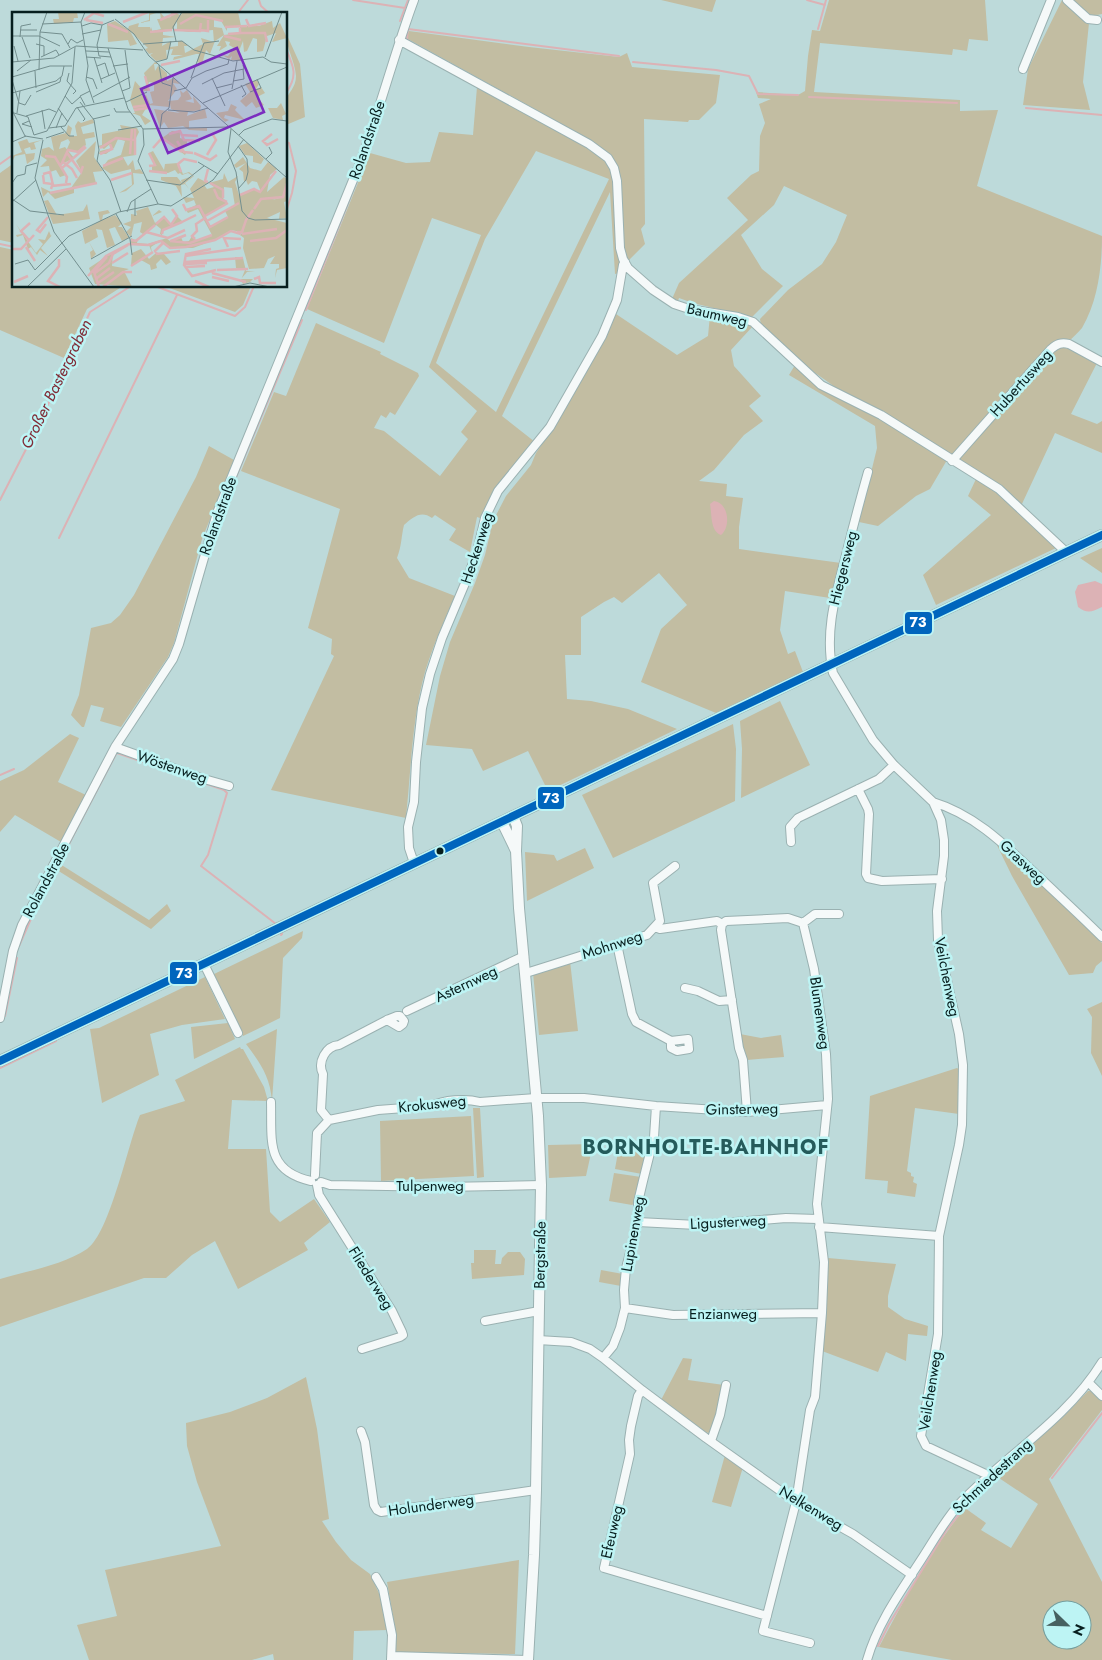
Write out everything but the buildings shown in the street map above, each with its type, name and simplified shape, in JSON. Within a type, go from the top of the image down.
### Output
[{"type":"main road","points":[[0,1061],[1102,535]]},
{"type":"main road","name":"Bergstraße","points":[[513,816],[517,826],[516,852],[536,1098],[541,1185],[536,1490],[528,1660]]},
{"type":"main road","name":"Bergstraße","points":[[502,822],[516,852]]},
{"type":"street","name":"Rolandstraße","points":[[0,1018],[13,951],[22,925],[115,747],[173,658],[179,644],[217,513],[360,163],[399,40],[414,0]]},
{"type":"street","points":[[1023,69],[1051,0]]},
{"type":"street","points":[[1067,0],[1088,19],[1097,20]]},
{"type":"street","points":[[399,40],[589,144],[608,158],[614,168],[617,181],[620,248],[625,262]]},
{"type":"street","name":"Baumweg","points":[[625,262],[628,268],[653,290],[674,304],[705,313],[738,317],[752,322],[821,385],[881,415],[999,489],[1066,552]]},
{"type":"street","name":"Heckenweg","points":[[414,864],[408,826],[414,802],[422,708],[430,674],[442,638],[477,552],[485,518],[498,491],[550,428],[591,357],[613,312],[625,262]]},
{"type":"street","name":"Hubertusweg","points":[[952,461],[1051,348],[1058,344],[1069,344],[1102,362]]},
{"type":"street","name":"Hiegersweg","points":[[831,665],[829,644],[834,600],[868,472]]},
{"type":"street","name":"Veilchenweg","points":[[831,665],[833,673],[867,731],[894,765],[933,802],[942,820],[944,840],[938,911],[938,940],[959,1034],[962,1065],[962,1125],[939,1236],[938,1334],[921,1436],[926,1446],[990,1476]]},
{"type":"street","name":"Wöstenweg","points":[[115,747],[229,786]]},
{"type":"street","points":[[791,842],[790,827],[798,818],[879,779],[894,765]]},
{"type":"street","points":[[858,789],[868,809],[866,874],[868,878],[882,881],[942,879]]},
{"type":"street","name":"Grasweg","points":[[933,802],[946,806],[967,817],[998,839],[1102,937]]},
{"type":"street","name":"Mohnweg","points":[[526,973],[647,935],[660,921],[653,883],[675,866]]},
{"type":"street","points":[[747,1112],[743,1060],[739,1048],[721,930],[722,924],[726,921],[788,918],[802,922],[815,914],[839,914]]},
{"type":"street","points":[[655,927],[660,929],[718,921],[722,924]]},
{"type":"street","name":"Blumenweg","points":[[802,922],[814,969],[826,1054],[828,1106]]},
{"type":"street","points":[[617,944],[632,1014],[640,1025],[671,1041]]},
{"type":"street","name":"Asternweg","points":[[407,1011],[524,956]]},
{"type":"street","points":[[204,964],[238,1033]]},
{"type":"street","points":[[685,988],[698,991],[718,1001],[732,1000]]},
{"type":"street","points":[[316,1181],[317,1133],[329,1120],[321,1110],[323,1074],[320,1070],[324,1055],[328,1048],[339,1045],[387,1020]]},
{"type":"street","name":"Ginsterweg","points":[[536,1098],[584,1098],[656,1106],[747,1112],[828,1106]]},
{"type":"street","name":"Krokusweg","points":[[329,1120],[378,1110],[431,1106],[438,1103],[471,1099],[480,1102],[536,1098]]},
{"type":"street","name":"Tulpenweg","points":[[270,1102],[272,1148],[275,1157],[281,1167],[302,1179],[330,1186],[541,1185]]},
{"type":"street","name":"Lupinenweg","points":[[603,1358],[613,1346],[625,1308],[626,1268],[638,1222],[638,1202],[654,1137],[656,1106]]},
{"type":"street","points":[[810,1643],[763,1631],[796,1502],[810,1410],[815,1397],[824,1262],[817,1204],[828,1106]]},
{"type":"street","name":"Fliederweg","points":[[316,1181],[319,1195],[392,1311],[403,1335],[362,1349]]},
{"type":"street","name":"Ligusterweg","points":[[638,1222],[697,1225],[786,1218],[818,1223]]},
{"type":"street","points":[[818,1223],[873,1232],[939,1236]]},
{"type":"street","name":"Enzianweg","points":[[625,1308],[673,1315],[822,1313]]},
{"type":"street","points":[[485,1321],[539,1311]]},
{"type":"street","name":"Nelkenweg","points":[[538,1340],[571,1342],[584,1345],[711,1442],[796,1502],[852,1534],[912,1575]]},
{"type":"street","name":"Schmiedestrang","points":[[867,1660],[881,1626],[946,1520],[962,1501],[1062,1412],[1089,1383],[1102,1362]]},
{"type":"street","points":[[1089,1383],[1102,1396]]},
{"type":"street","points":[[711,1442],[720,1415],[726,1385]]},
{"type":"street","name":"Efeuweg","points":[[642,1390],[638,1396],[631,1426],[630,1454],[626,1476],[604,1568],[766,1616]]},
{"type":"street","name":"Holunderweg","points":[[361,1431],[365,1442],[374,1505],[381,1512],[536,1490]]},
{"type":"street","points":[[376,1576],[383,1589],[392,1635],[391,1658],[528,1660]]},
{"type":"shaded area","points":[[661,0],[716,0],[712,12]]},
{"type":"shaded area","points":[[829,0],[985,0],[988,41],[969,39],[967,51],[953,49],[952,55],[820,43],[814,92],[960,100],[960,111],[998,110],[977,186],[1102,236],[1098,283],[1092,306],[1082,328],[1068,342],[1062,341],[954,454],[950,455],[845,394],[811,370],[761,325],[760,319],[788,290],[822,264],[836,242],[847,215],[784,186],[774,205],[741,235],[762,269],[783,286],[751,318],[679,298],[678,301],[672,299],[679,283],[748,220],[727,198],[751,175],[759,171],[760,136],[765,123],[759,104],[771,99],[758,98],[756,92],[798,95],[805,91],[812,30],[820,31]]},
{"type":"shaded area","points":[[1062,0],[1089,23],[1083,82],[1090,110],[1023,105],[1028,69]]},
{"type":"shaded area","points":[[1072,0],[1102,0],[1102,14],[1088,14],[1081,10]]},
{"type":"shaded area","points":[[409,31],[619,57],[627,53],[632,67],[720,75],[716,103],[699,120],[689,120],[688,122],[644,119],[645,224],[641,229],[645,244],[628,261],[623,244],[619,273],[615,274],[610,192],[502,416],[535,442],[493,492],[480,518],[477,517],[470,552],[449,540],[456,529],[435,515],[432,518],[424,515],[417,516],[404,525],[397,558],[409,578],[455,596],[425,672],[417,708],[406,818],[271,790],[334,656],[331,654],[332,639],[308,628],[340,509],[241,471],[274,392],[286,396],[316,323],[381,352],[380,354],[418,373],[419,376],[395,415],[390,412],[386,418],[381,415],[374,428],[384,431],[440,476],[468,439],[461,432],[477,411],[429,367],[481,235],[432,218],[384,343],[307,309],[370,153],[406,163],[430,162],[439,132],[473,135],[477,87],[544,124],[549,117],[406,38]],"holes":[[[536,151],[609,179],[496,412],[436,363],[485,239]]]},
{"type":"shaded area","points":[[288,37],[300,64],[305,117],[288,124],[288,95],[295,84],[296,76],[288,47]]},
{"type":"shaded area","points":[[12,164],[12,243],[0,240],[0,173]]},
{"type":"shaded area","points":[[0,247],[12,250],[12,288],[120,288],[87,309],[64,358],[0,330]]},
{"type":"shaded area","points":[[169,288],[250,288],[243,305],[235,312]]},
{"type":"shaded area","points":[[616,314],[677,355],[708,336],[710,315],[735,319],[753,326],[731,350],[734,366],[761,396],[749,406],[763,421],[744,435],[714,470],[699,481],[727,484],[726,496],[743,498],[739,527],[739,549],[841,563],[830,598],[785,591],[780,630],[788,654],[795,651],[803,672],[716,713],[641,682],[661,629],[687,605],[659,573],[622,603],[614,597],[581,617],[581,655],[565,655],[567,699],[591,701],[628,709],[677,729],[548,791],[528,751],[483,771],[472,749],[426,745],[440,676],[450,642],[485,555],[493,521],[506,496],[531,465],[536,453],[605,337]]},
{"type":"shaded area","points":[[1059,347],[1075,350],[1097,363],[1071,414],[1097,424],[1102,421],[1102,453],[1055,433],[1021,506],[961,461],[959,456],[1048,354]]},
{"type":"shaded area","points":[[795,365],[820,387],[880,416],[947,460],[930,489],[916,496],[878,526],[859,522],[877,448],[875,426],[789,375]]},
{"type":"shaded area","points":[[209,446],[234,460],[202,539],[174,643],[168,657],[121,727],[100,721],[104,708],[91,705],[84,727],[82,727],[71,715],[79,695],[91,628],[111,623],[120,615],[134,595],[196,477]]},
{"type":"shaded area","points":[[976,479],[997,491],[1056,548],[936,605],[923,575],[991,515],[968,496]]},
{"type":"shaded area","points":[[714,501],[723,506],[727,516],[726,527],[721,535],[717,533],[712,522],[710,504]]},
{"type":"shaded area","points":[[1102,548],[1102,573],[1080,558]]},
{"type":"shaded area","points":[[1095,581],[1102,584],[1102,607],[1092,611],[1084,611],[1078,607],[1075,592],[1078,585]]},
{"type":"shaded area","points":[[780,701],[810,765],[741,798],[742,749],[740,721]]},
{"type":"shaded area","points":[[733,724],[736,749],[735,801],[613,858],[582,795]]},
{"type":"shaded area","points":[[70,734],[79,738],[58,782],[86,795],[61,842],[15,815],[0,832],[0,781],[24,770]]},
{"type":"shaded area","points":[[993,837],[1006,847],[1102,943],[1102,961],[1096,966],[1093,973],[1069,975],[1012,876]]},
{"type":"shaded area","points":[[585,848],[594,868],[527,901],[525,852],[554,855],[557,861]]},
{"type":"shaded area","points":[[60,864],[149,920],[167,904],[171,911],[151,929],[57,870]]},
{"type":"shaded area","points":[[303,931],[302,938],[283,958],[280,1018],[243,1036],[212,975]]},
{"type":"shaded area","points":[[570,961],[578,1031],[539,1035],[533,973]]},
{"type":"shaded area","points":[[205,977],[225,1019],[182,1025],[150,1034],[159,1075],[102,1103],[90,1029],[99,1028]]},
{"type":"shaded area","points":[[1102,1002],[1102,1076],[1091,1053],[1092,1017],[1087,1009]]},
{"type":"shaded area","points":[[228,1023],[235,1039],[194,1059],[191,1027]]},
{"type":"shaded area","points":[[277,1029],[272,1101],[267,1077],[246,1044]]},
{"type":"shaded area","points":[[740,1034],[761,1038],[781,1035],[784,1057],[747,1060]]},
{"type":"shaded area","points":[[240,1047],[243,1049],[264,1087],[268,1101],[232,1100],[228,1149],[266,1149],[270,1212],[280,1222],[314,1199],[330,1222],[304,1243],[308,1250],[238,1289],[215,1241],[192,1255],[166,1278],[144,1278],[0,1327],[0,1279],[45,1267],[77,1255],[87,1249],[95,1240],[111,1207],[140,1115],[185,1101],[175,1080]]},
{"type":"shaded area","points":[[957,1068],[960,1070],[959,1114],[915,1108],[907,1171],[914,1177],[913,1182],[917,1184],[915,1197],[887,1193],[888,1181],[865,1179],[870,1096]]},
{"type":"shaded area","points":[[473,1108],[480,1108],[484,1177],[477,1178]]},
{"type":"shaded area","points":[[471,1116],[474,1176],[381,1181],[380,1121]]},
{"type":"shaded area","points":[[620,1141],[650,1146],[648,1155],[644,1158],[642,1174],[615,1169]]},
{"type":"shaded area","points":[[593,1144],[586,1176],[549,1178],[548,1145]]},
{"type":"shaded area","points":[[614,1173],[641,1177],[636,1202],[632,1205],[609,1201]]},
{"type":"shaded area","points":[[474,1250],[496,1250],[495,1264],[501,1264],[502,1258],[508,1252],[520,1252],[525,1259],[524,1275],[472,1279],[471,1263],[474,1263]]},
{"type":"shaded area","points":[[828,1258],[896,1264],[888,1296],[888,1307],[905,1319],[928,1326],[927,1336],[908,1334],[906,1361],[886,1352],[878,1372],[822,1351]]},
{"type":"shaded area","points":[[601,1270],[623,1274],[621,1286],[599,1282]]},
{"type":"shaded area","points":[[683,1358],[692,1359],[688,1380],[724,1385],[713,1431],[709,1433],[704,1432],[661,1400]]},
{"type":"shaded area","points":[[306,1377],[317,1429],[329,1519],[322,1521],[351,1560],[370,1574],[384,1604],[388,1630],[354,1631],[353,1660],[274,1660],[273,1654],[252,1660],[89,1660],[77,1625],[117,1616],[105,1570],[221,1546],[197,1482],[187,1446],[186,1423],[230,1412],[267,1398]]},
{"type":"shaded area","points":[[1088,1391],[1092,1391],[1102,1401],[1102,1410],[1049,1479],[1102,1582],[1102,1660],[952,1660],[879,1647],[929,1558],[965,1508],[986,1523],[981,1530],[1011,1548],[1038,1504],[996,1476],[1064,1416]]},
{"type":"shaded area","points":[[725,1455],[743,1467],[731,1507],[712,1502]]},
{"type":"shaded area","points":[[519,1560],[515,1654],[395,1652],[396,1634],[387,1582]]},
{"type":"waterway","points":[[239,12],[248,0]]},
{"type":"waterway","name":"Großer Bastergraben","points":[[259,0],[261,6],[268,12]]},
{"type":"waterway","points":[[353,0],[405,8]]},
{"type":"waterway","points":[[400,21],[408,0]]},
{"type":"waterway","points":[[807,0],[825,5]]},
{"type":"waterway","points":[[818,29],[826,0]]},
{"type":"waterway","points":[[408,29],[619,56]]},
{"type":"waterway","points":[[408,29],[407,39],[411,43]]},
{"type":"waterway","name":"Großer Bastergraben","points":[[288,54],[294,71],[288,90]]},
{"type":"waterway","points":[[633,62],[716,70],[749,76],[758,94],[798,95]]},
{"type":"waterway","points":[[809,97],[957,103]]},
{"type":"waterway","points":[[1026,108],[1102,115]]},
{"type":"waterway","name":"Großer Bastergraben","points":[[288,143],[296,171],[288,206]]},
{"type":"waterway","points":[[306,310],[371,145]]},
{"type":"waterway","points":[[0,164],[12,155]]},
{"type":"waterway","points":[[0,244],[12,247]]},
{"type":"waterway","name":"Großer Bastergraben","points":[[0,500],[40,422],[90,312],[128,288]]},
{"type":"waterway","name":"Großer Bastergraben","points":[[160,288],[235,316],[245,307],[253,288]]},
{"type":"waterway","points":[[59,538],[177,295]]},
{"type":"waterway","points":[[236,477],[302,320]]},
{"type":"waterway","points":[[117,753],[224,790],[227,793],[208,855],[201,866],[276,924]]},
{"type":"waterway","points":[[19,946],[37,905],[116,754]]},
{"type":"waterway","points":[[0,775],[14,769]]},
{"type":"waterway","points":[[5,1016],[17,958]]},
{"type":"waterway","points":[[0,1068],[56,1041]]},
{"type":"waterway","points":[[1052,1478],[1102,1413]]},
{"type":"waterway","points":[[878,1646],[889,1624],[946,1531],[961,1512]]},
{"type":"transit line","name":"73","points":[[0,1061],[1102,535]]},
{"type":"district","name":"BORNHOLTE-BAHNHOF","points":[[706,1147]]}]
